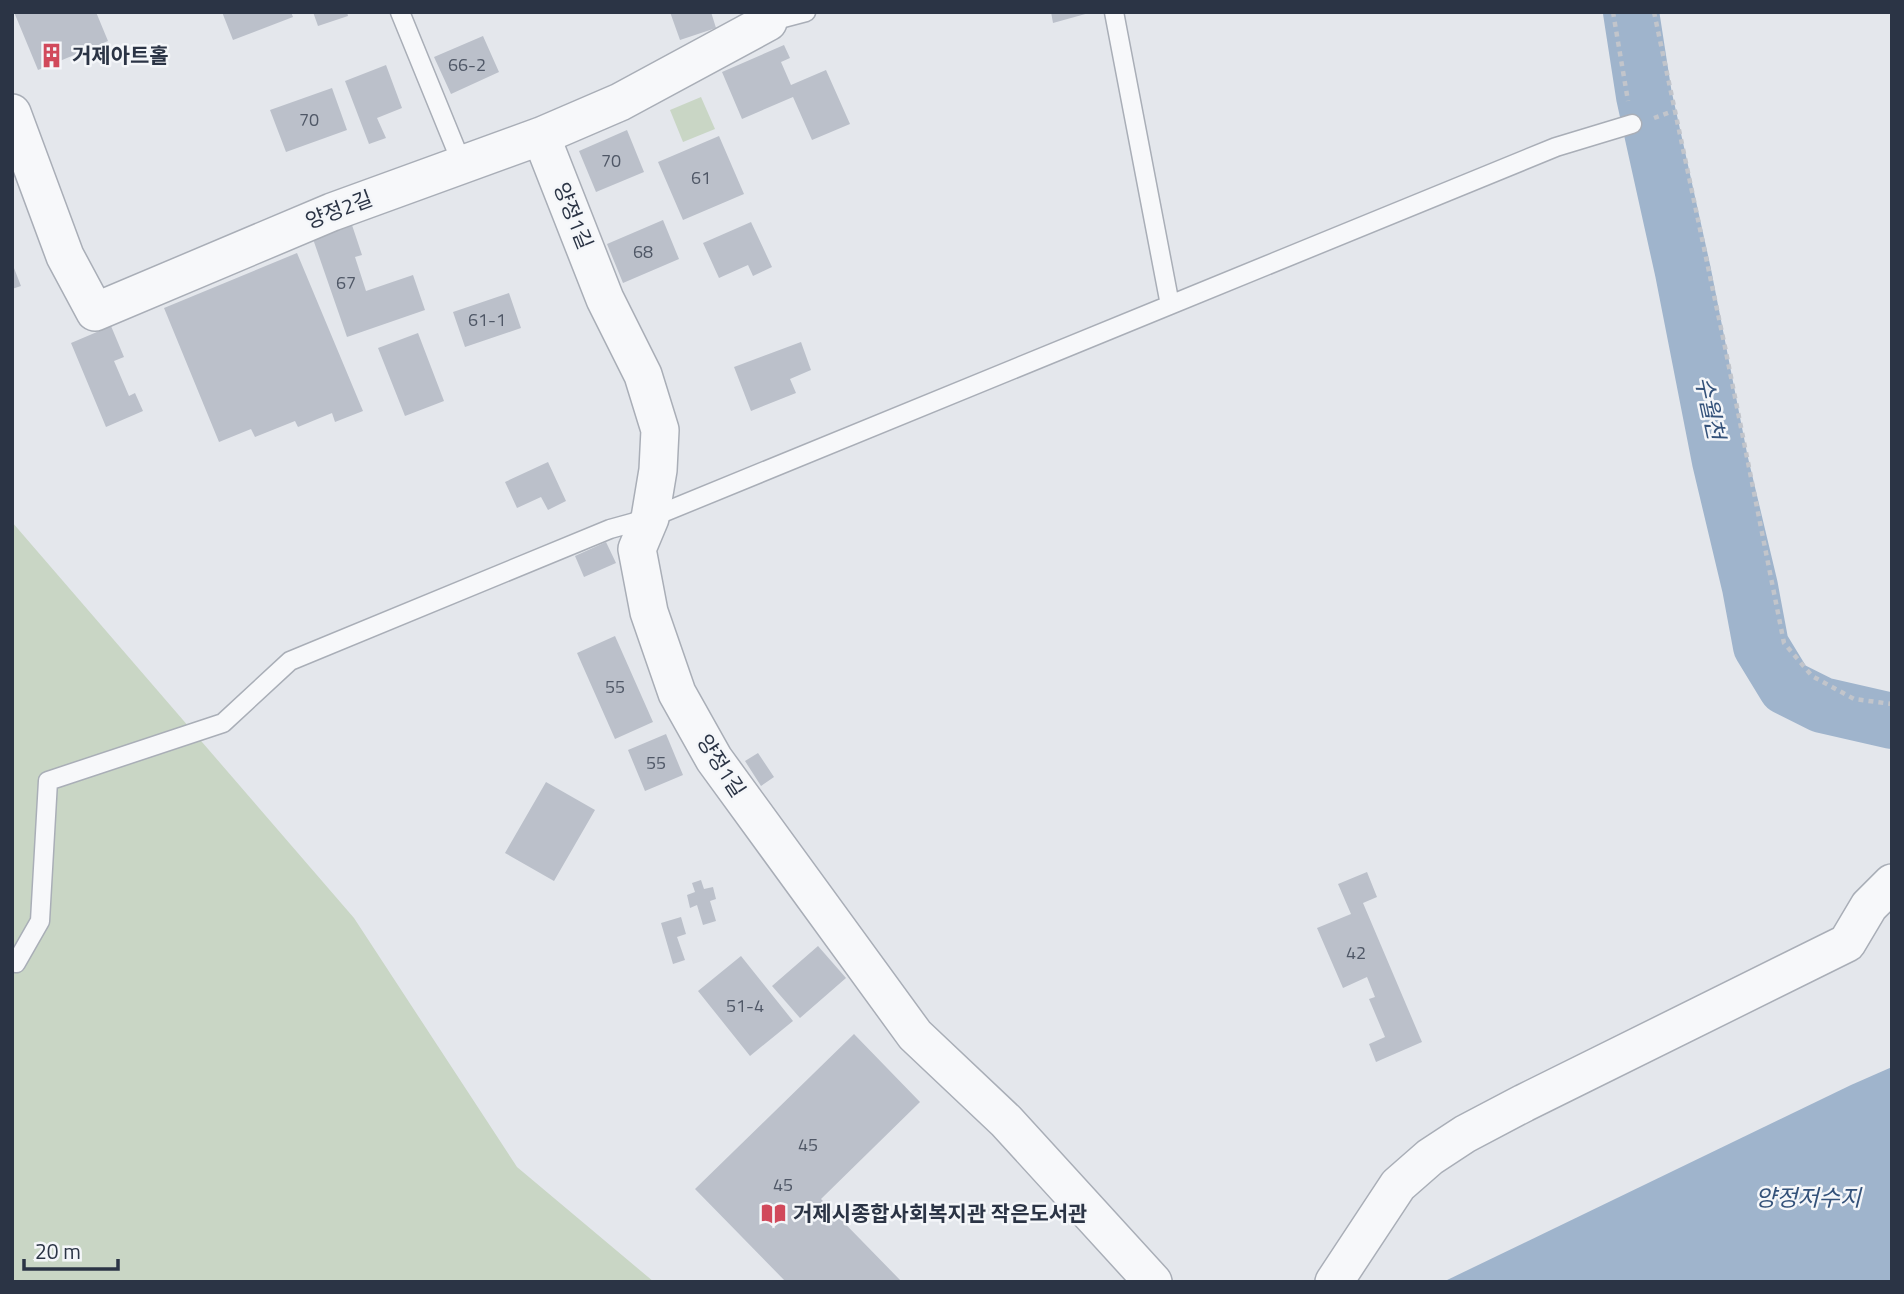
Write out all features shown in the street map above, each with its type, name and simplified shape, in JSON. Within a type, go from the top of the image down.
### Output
[{"type":"street","name":"양정2길","points":[[12,114],[65,256],[95,312],[332,212],[541,135],[620,102],[766,17]]},
{"type":"street","name":"양정1길","points":[[541,135],[605,299],[643,375],[660,430],[658,470],[650,518],[637,549],[649,612],[677,694],[714,760],[915,1035],[1006,1121],[1153,1282]]},
{"type":"street","points":[[1334,1282],[1398,1185],[1430,1157],[1524,1103],[1847,943],[1869,906],[1892,883]]},
{"type":"lane","points":[[400,12],[462,164]]},
{"type":"lane","points":[[766,17],[806,12]]},
{"type":"lane","points":[[1114,12],[1170,305]]},
{"type":"lane","points":[[12,962],[16,963],[40,921],[48,781],[223,723],[290,661],[610,528],[650,518],[1556,147],[1632,124]]},
{"type":"path","points":[[1613,12],[1632,124]]},
{"type":"path","points":[[1654,12],[1784,643],[1812,676],[1854,699],[1892,704]]},
{"type":"green space","points":[[701,97],[715,129],[683,142],[670,110]]},
{"type":"green space","points":[[12,522],[354,918],[517,1167],[654,1282],[12,1282]]},
{"type":"water","name":"양정저수지","points":[[1892,1067],[1892,1282],[1443,1282],[1851,1085]]},
{"type":"building","name":"거제아트홀","points":[[14,12],[96,12],[108,41],[38,70]]},
{"type":"building","points":[[222,12],[291,12],[293,17],[233,40]]},
{"type":"building","points":[[313,12],[347,12],[348,16],[318,26]]},
{"type":"building","points":[[670,12],[711,12],[716,28],[680,40]]},
{"type":"building","points":[[1051,12],[1089,12],[1089,13],[1053,23]]},
{"type":"building","points":[[483,36],[499,72],[451,94],[434,57]]},
{"type":"building","points":[[784,45],[790,58],[781,62],[791,85],[826,70],[850,124],[812,140],[793,97],[742,119],[722,72]]},
{"type":"building","points":[[386,65],[402,108],[377,118],[386,138],[369,144],[345,81]]},
{"type":"building","points":[[332,88],[347,130],[286,152],[270,110]]},
{"type":"building","points":[[627,130],[644,172],[596,192],[579,151]]},
{"type":"building","points":[[719,136],[744,194],[683,220],[658,162]]},
{"type":"building","points":[[663,220],[679,259],[623,283],[607,244]]},
{"type":"building","points":[[751,222],[772,267],[753,276],[748,265],[719,278],[703,243]]},
{"type":"building","points":[[352,225],[362,255],[355,257],[366,291],[413,275],[425,310],[347,337],[313,239]]},
{"type":"building","points":[[297,253],[363,411],[335,422],[332,413],[298,427],[295,421],[255,437],[251,429],[219,442],[164,308]]},
{"type":"building","points":[[12,263],[21,286],[12,289]]},
{"type":"building","points":[[509,293],[521,328],[465,347],[453,312]]},
{"type":"building","points":[[111,326],[124,357],[114,361],[129,396],[135,393],[143,411],[106,427],[71,343]]},
{"type":"building","points":[[418,333],[444,401],[405,416],[378,348]]},
{"type":"building","points":[[801,342],[811,370],[790,379],[796,393],[751,411],[734,367]]},
{"type":"building","points":[[548,462],[566,501],[548,510],[541,497],[517,508],[505,482]]},
{"type":"building","points":[[606,542],[616,563],[584,577],[575,556]]},
{"type":"building","points":[[615,636],[653,722],[615,739],[577,653]]},
{"type":"building","points":[[666,734],[683,775],[645,791],[628,750]]},
{"type":"building","points":[[758,753],[774,777],[761,786],[745,761]]},
{"type":"building","points":[[546,782],[595,810],[554,881],[505,853]]},
{"type":"building","points":[[1367,872],[1377,897],[1363,903],[1422,1042],[1376,1062],[1369,1044],[1385,1037],[1369,999],[1375,997],[1367,977],[1343,988],[1317,928],[1351,914],[1338,884]]},
{"type":"building","points":[[701,880],[704,889],[713,887],[716,899],[710,901],[716,921],[703,925],[697,905],[690,908],[687,895],[695,892],[692,883]]},
{"type":"building","points":[[681,917],[686,934],[677,937],[685,960],[673,964],[661,923]]},
{"type":"building","points":[[818,946],[846,978],[800,1018],[772,986]]},
{"type":"building","points":[[741,956],[793,1021],[750,1056],[698,991]]},
{"type":"building","points":[[854,1034],[920,1102],[821,1199],[902,1282],[786,1282],[695,1189]]},
{"type":"waterway","name":"수월천","points":[[1631,12],[1644,96],[1761,646],[1786,687],[1822,705],[1892,721]]},
{"type":"place","name":"거제아트홀","points":[[52,56]]},
{"type":"place","name":"거제시종합사회복지관 작은도서관","points":[[773,1214]]}]
